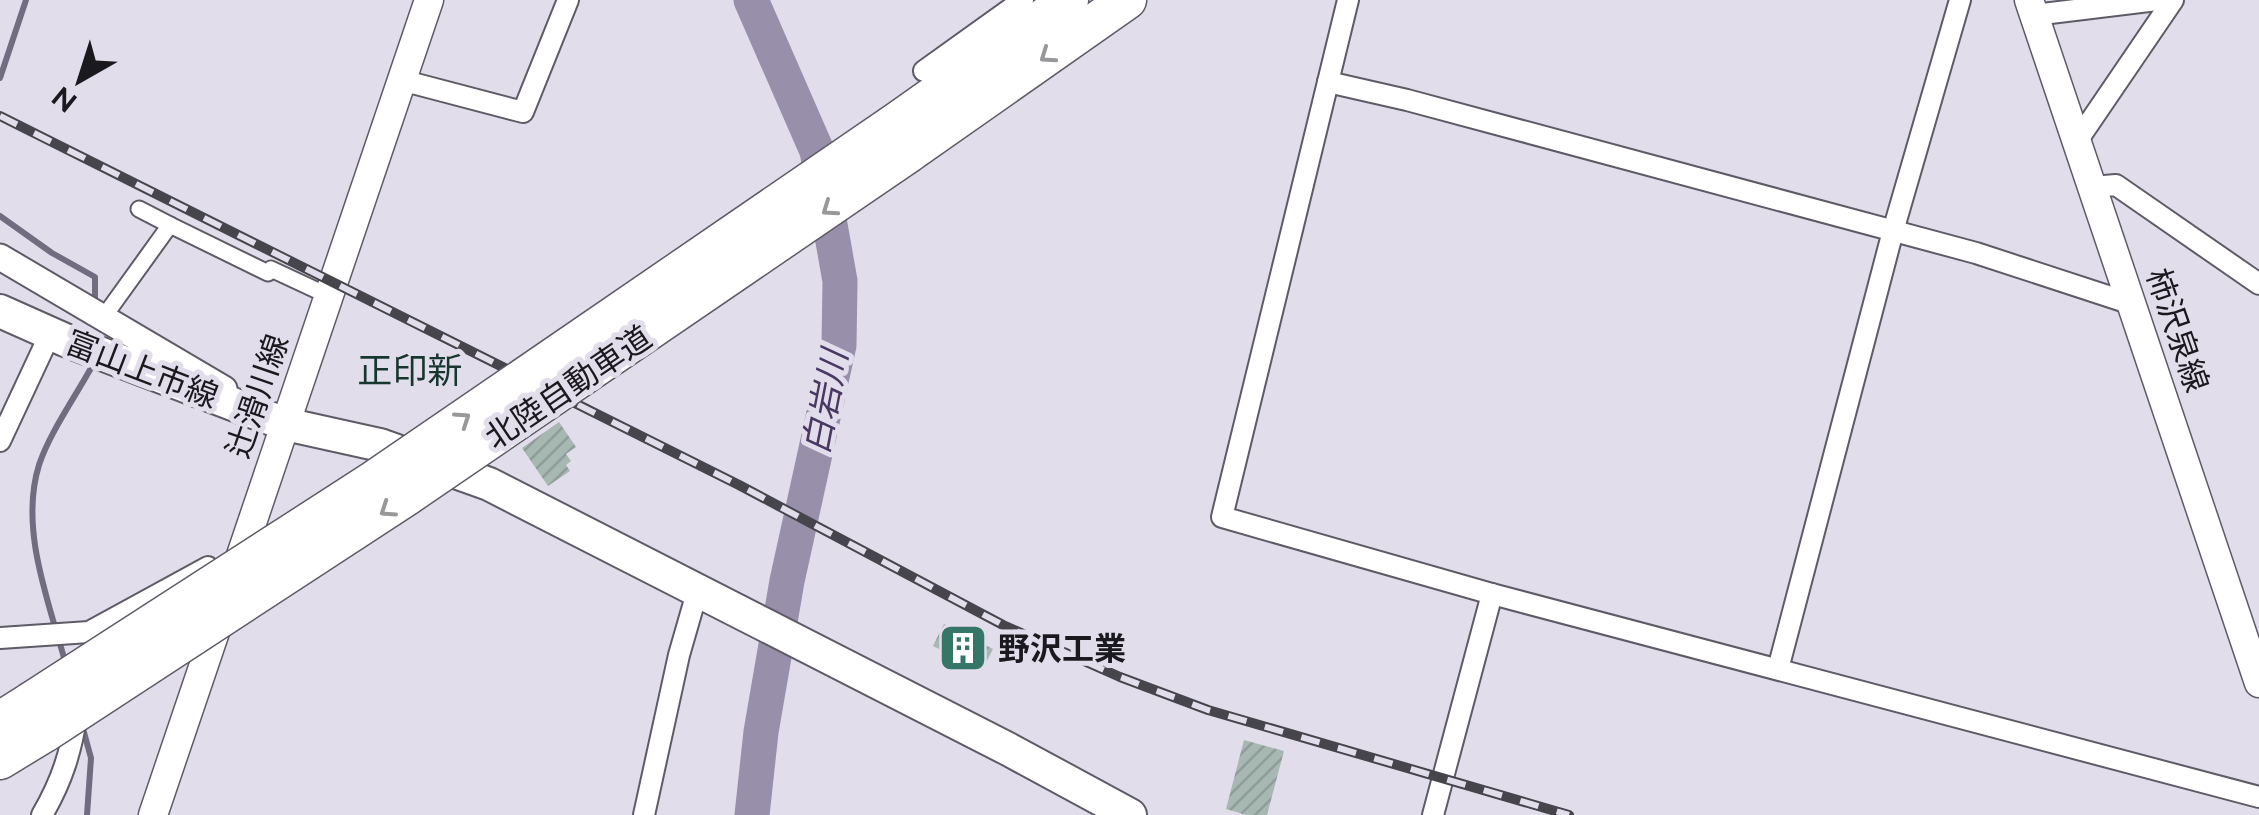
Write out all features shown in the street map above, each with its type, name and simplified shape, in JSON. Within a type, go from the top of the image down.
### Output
[{"type":"highway","name":"北陸自動車道","points":[[0,760],[25,719],[1070,0]]},
{"type":"highway","name":"北陸自動車道","points":[[25,719],[249,601],[645,336],[1127,0]]},
{"type":"main road","name":"辻滑川線","points":[[153,815],[428,0]]},
{"type":"main road","name":"柿沢泉線","points":[[2031,7],[2259,684]]},
{"type":"main road","name":"富山上市線","points":[[0,312],[284,424],[380,445],[490,484],[698,589]]},
{"type":"main road","points":[[698,589],[1130,815]]},
{"type":"street","points":[[402,80],[523,112],[568,0]]},
{"type":"street","points":[[924,71],[1023,0]]},
{"type":"street","points":[[1348,0],[1222,517],[1492,594],[2259,796]]},
{"type":"street","points":[[1778,669],[1893,232],[1960,0]]},
{"type":"street","points":[[2031,7],[2157,0]]},
{"type":"street","points":[[2077,141],[2173,0]]},
{"type":"street","points":[[1328,82],[1976,253],[2132,304]]},
{"type":"street","points":[[2092,187],[2116,184],[2259,284]]},
{"type":"street","points":[[139,208],[268,273],[271,269],[316,290]]},
{"type":"street","points":[[103,318],[170,225]]},
{"type":"street","points":[[0,257],[284,424]]},
{"type":"street","points":[[0,441],[50,334]]},
{"type":"street","points":[[0,638],[89,632],[241,549]]},
{"type":"street","points":[[644,815],[698,589]]},
{"type":"street","points":[[1433,815],[1492,594]]},
{"type":"street","points":[[42,815],[61,782],[70,756],[89,632]]},
{"type":"building","points":[[559,422],[576,447],[566,454],[571,461],[566,465],[570,471],[548,486],[522,448]]},
{"type":"building","name":"野沢工業","points":[[944,624],[993,649],[982,670],[933,646]]},
{"type":"building","points":[[1244,740],[1284,751],[1267,815],[1246,815],[1226,809]]},
{"type":"waterway","points":[[0,78],[26,0]]},
{"type":"waterway","name":"白岩川","points":[[751,0],[817,151],[840,281],[839,345],[787,581],[761,732],[752,815]]},
{"type":"waterway","points":[[0,216],[52,253],[95,277],[95,303]]},
{"type":"waterway","points":[[66,665],[34,540],[34,489],[43,453],[92,360]]},
{"type":"waterway","points":[[82,725],[91,758],[87,815]]},
{"type":"railway","points":[[0,116],[739,485],[1003,625],[1120,677],[1208,710],[1569,815]]},
{"type":"place","name":"野沢工業","points":[[963,648]]},
{"type":"district","name":"正印新","points":[[410,370]]}]
